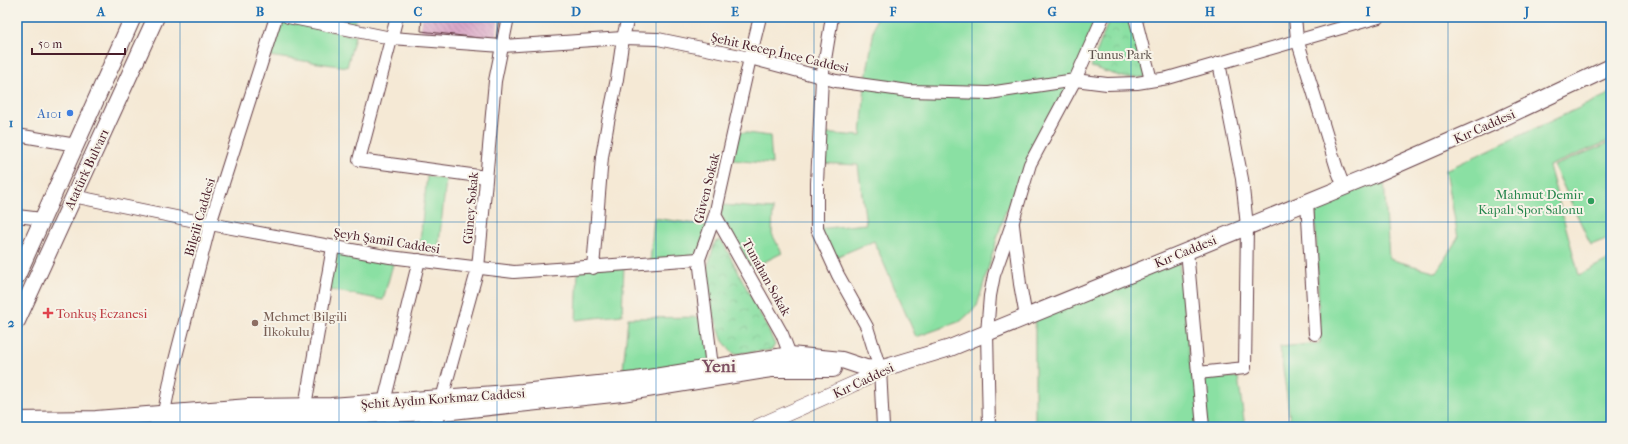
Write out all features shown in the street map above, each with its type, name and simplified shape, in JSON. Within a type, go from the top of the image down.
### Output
[{"type":"main road","name":"Atatürk Bulvarı","points":[[17,276],[133,17]]},
{"type":"main road","name":"Atatürk Bulvarı","points":[[17,321],[156,17]]},
{"type":"main road","name":"Kır Caddesi","points":[[873,369],[950,348],[1344,187],[1494,122],[1611,67]]},
{"type":"main road","name":"Şehit Aydın Korkmaz Caddesi","points":[[161,424],[249,407],[331,406],[384,402],[439,412],[522,392],[636,380],[790,355],[842,360],[873,369]]},
{"type":"main road","name":"Şehit Aydın Korkmaz Caddesi","points":[[17,420],[96,419],[161,424],[439,412],[622,394],[772,369],[873,369]]},
{"type":"street","name":"Bilgili Caddesi","points":[[161,424],[172,372],[210,224],[276,17]]},
{"type":"street","name":"Şehit Recep İnce Caddesi","points":[[288,17],[391,38],[502,46],[623,38],[658,39],[750,58],[836,81],[909,91],[989,93],[1075,80],[1107,84],[1137,83],[1168,78],[1379,17]]},
{"type":"street","points":[[397,17],[359,160],[486,177]]},
{"type":"street","name":"Güney Sokak","points":[[439,412],[478,268],[495,81],[508,17]]},
{"type":"street","points":[[593,268],[602,157],[628,17]]},
{"type":"street","name":"Güven Sokak","points":[[712,367],[699,259],[715,215],[760,17]]},
{"type":"street","points":[[832,17],[822,78],[817,183],[817,229],[838,275],[866,327],[883,427]]},
{"type":"street","points":[[988,427],[987,333],[989,302],[994,275],[1013,221],[1030,164],[1075,80],[1103,17]]},
{"type":"street","points":[[1135,17],[1151,80]]},
{"type":"street","points":[[1295,17],[1297,40],[1334,161],[1344,187]]},
{"type":"street","points":[[1198,373],[1245,368],[1247,226],[1242,180],[1219,63]]},
{"type":"street","points":[[17,135],[76,144]]},
{"type":"street","name":"Şeyh Şamil Caddesi","points":[[73,196],[210,224],[333,246],[419,260],[514,272],[593,268],[699,259]]},
{"type":"street","points":[[1307,202],[1315,334]]},
{"type":"street","name":"Tunahan Sokak","points":[[715,215],[778,327],[790,355]]},
{"type":"street","points":[[17,216],[42,219]]},
{"type":"street","points":[[1013,221],[1020,284],[1026,317]]},
{"type":"street","points":[[305,406],[333,246]]},
{"type":"street","points":[[1187,250],[1203,427]]},
{"type":"street","points":[[384,402],[419,260]]},
{"type":"street","name":"Kır Caddesi","points":[[757,427],[867,378],[873,369]]},
{"type":"green space","points":[[324,17],[356,17],[354,24]]},
{"type":"green space","points":[[876,17],[1103,17],[1075,80],[1005,212],[977,306],[961,321],[916,337],[874,241],[831,259],[817,229],[866,224],[858,165],[818,163],[820,133],[861,136],[865,85]]},
{"type":"green space","name":"Tunus Park","points":[[1110,17],[1134,17],[1148,77],[1126,78],[1091,67]]},
{"type":"green space","points":[[281,21],[355,36],[347,67],[268,56]]},
{"type":"green space","points":[[1611,93],[1611,140],[1549,166],[1579,275],[1611,258],[1611,427],[1291,427],[1280,347],[1320,343],[1315,208],[1384,178],[1389,259],[1436,272],[1458,238],[1446,170]]},
{"type":"green space","points":[[739,132],[770,136],[772,164],[733,160]]},
{"type":"green space","name":"Mahmut Demir Kapalı Spor Salonu","points":[[1611,142],[1611,237],[1591,245],[1554,166]]},
{"type":"green space","points":[[427,176],[446,180],[438,252],[419,250]]},
{"type":"green space","points":[[723,205],[773,209],[772,234],[782,253],[752,268],[720,214]]},
{"type":"green space","points":[[654,218],[711,226],[699,259],[650,263]]},
{"type":"green space","points":[[720,240],[723,243],[767,327],[775,345],[771,350],[734,354],[723,341],[710,306],[706,272],[715,242]]},
{"type":"green space","points":[[333,247],[395,257],[383,300],[326,289]]},
{"type":"green space","points":[[1179,262],[1192,377],[1238,377],[1245,427],[1035,427],[1035,319]]},
{"type":"green space","points":[[624,265],[622,315],[576,320],[578,269]]},
{"type":"green space","points":[[705,317],[712,367],[622,381],[628,318]]},
{"type":"building","points":[[422,17],[499,17],[496,40],[421,31]]},
{"type":"place","name":"A101","points":[[70,113]]},
{"type":"place","name":"Mahmut Demir Kapalı Spor Salonu","points":[[1591,201]]},
{"type":"place","name":"Tonkuş Eczanesi","points":[[48,313]]},
{"type":"place","name":"Mehmet Bilgili İlkokulu","points":[[255,323]]},
{"type":"district","name":"Yeni","points":[[719,366]]}]
